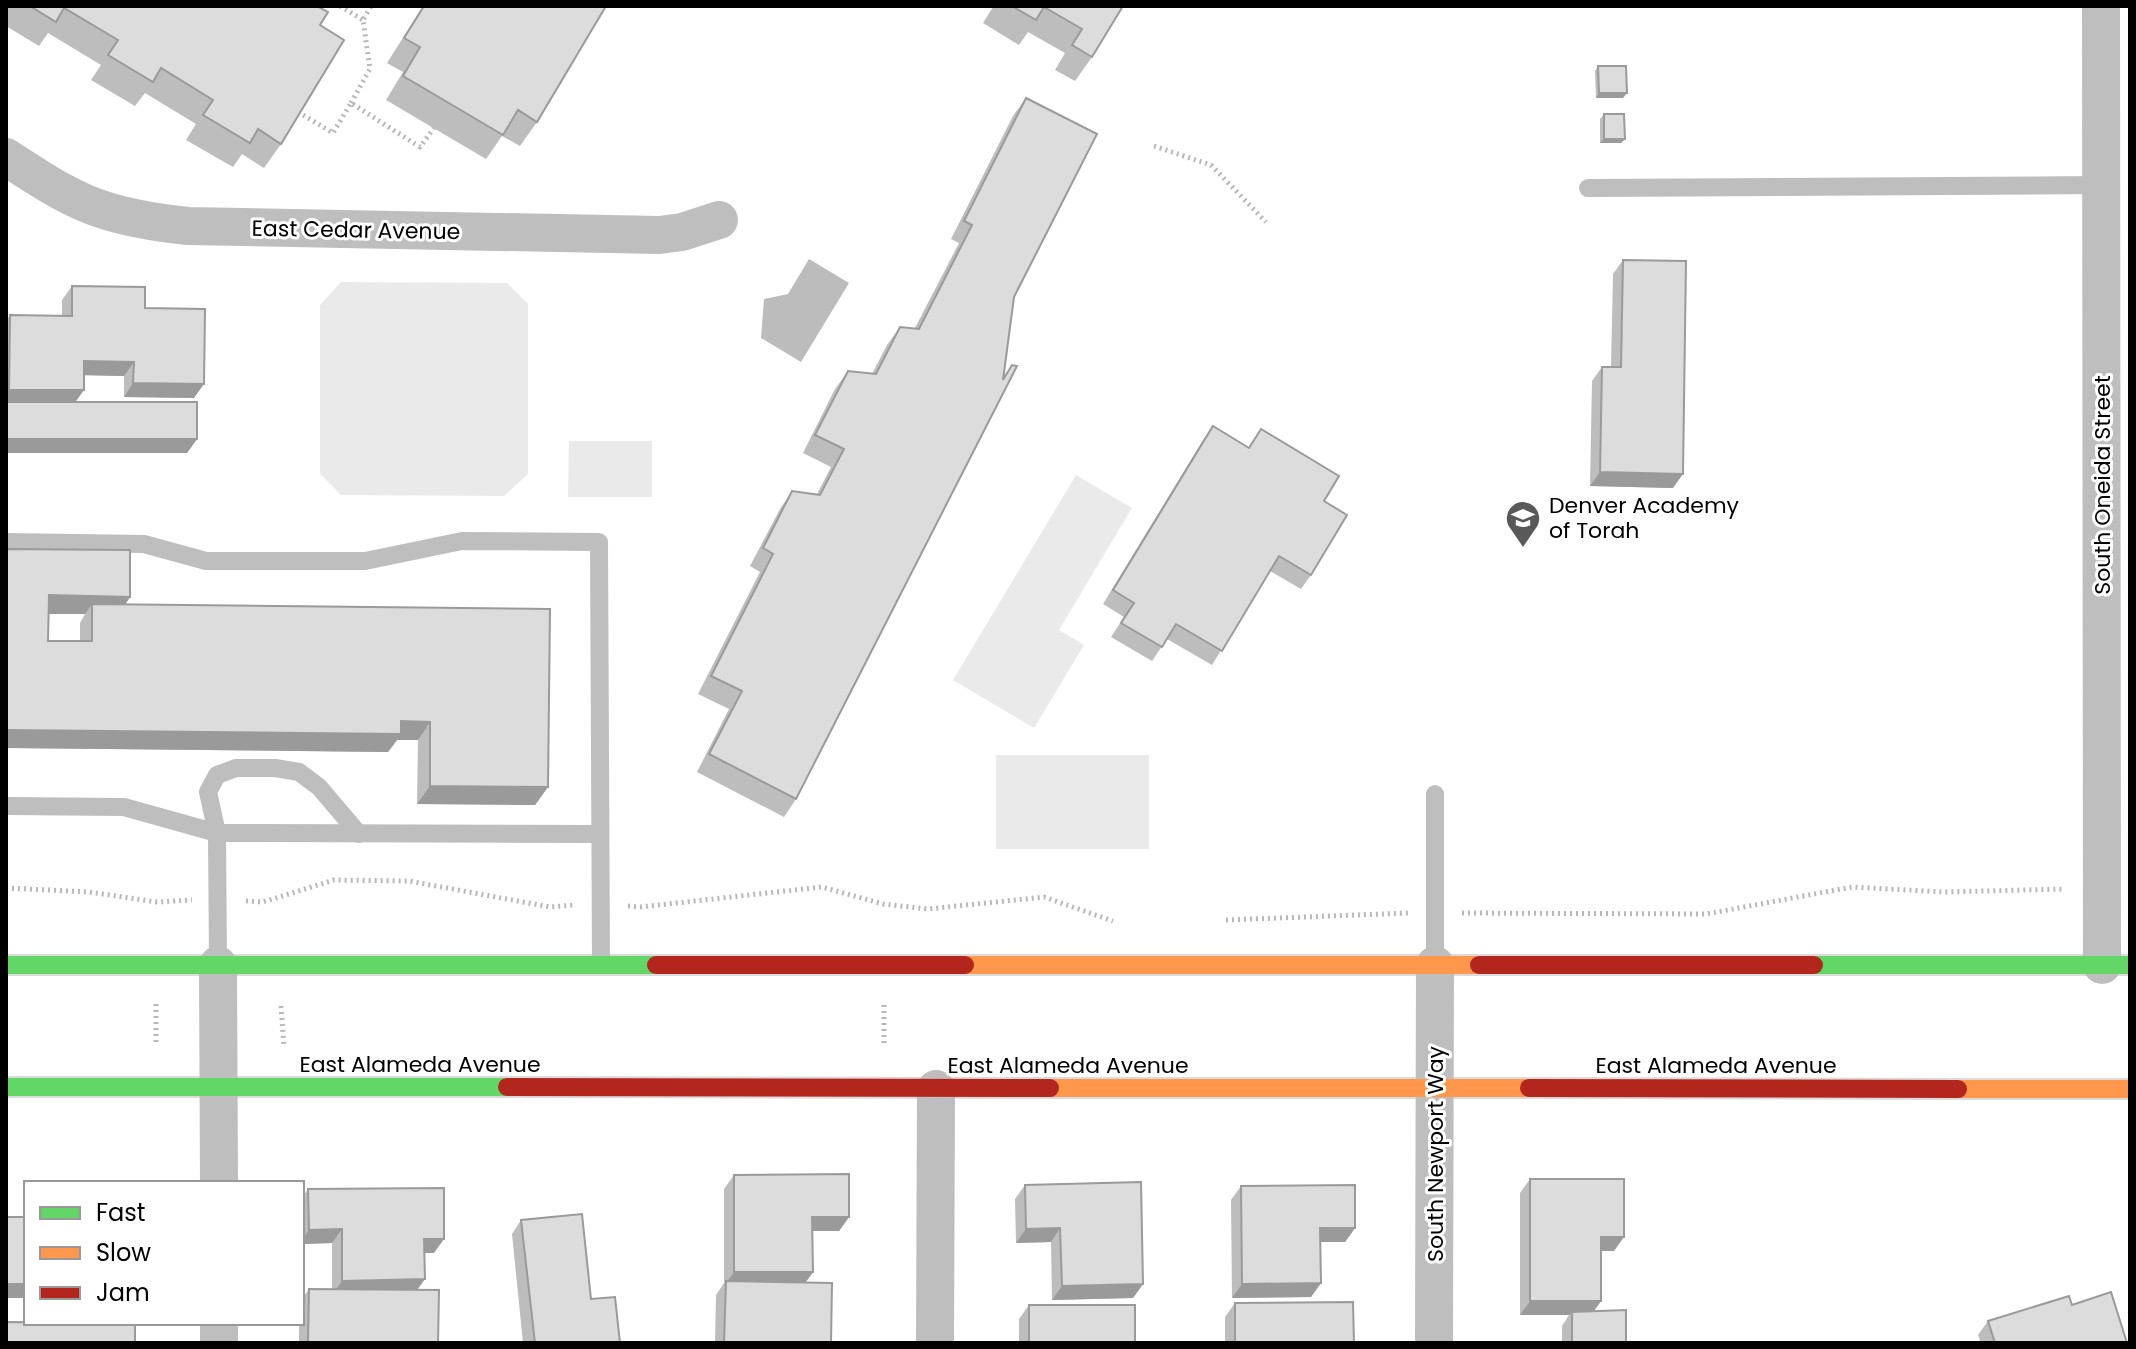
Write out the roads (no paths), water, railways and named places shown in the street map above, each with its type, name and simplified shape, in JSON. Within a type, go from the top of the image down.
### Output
[{"type":"main road","points":[[6,965],[2116,965]]},
{"type":"main road","name":"East Alameda Avenue","points":[[6,1087],[2130,1089]]},
{"type":"street","name":"South Oneida Street","points":[[2101,6],[2101,185],[2116,965]]},
{"type":"street","name":"East Cedar Avenue","points":[[6,157],[70,196],[104,211],[188,226],[659,235],[682,232],[719,220]]},
{"type":"street","points":[[218,965],[219,1181]]},
{"type":"street","name":"South Newport Way","points":[[1434,1343],[1435,965]]},
{"type":"street","points":[[935,1343],[936,1089]]},
{"type":"lane","points":[[1588,188],[2101,185]]},
{"type":"lane","points":[[6,542],[144,544],[206,561],[365,561],[462,541],[599,542],[601,964]]},
{"type":"lane","points":[[218,965],[217,833],[208,792],[217,775],[236,768],[275,768],[299,772],[319,787],[359,834]]},
{"type":"lane","points":[[1435,794],[1435,965]]},
{"type":"lane","points":[[6,806],[124,807],[217,833],[599,834]]},
{"type":"place","name":"Denver Academy of Torah","points":[[1523,549]]}]
